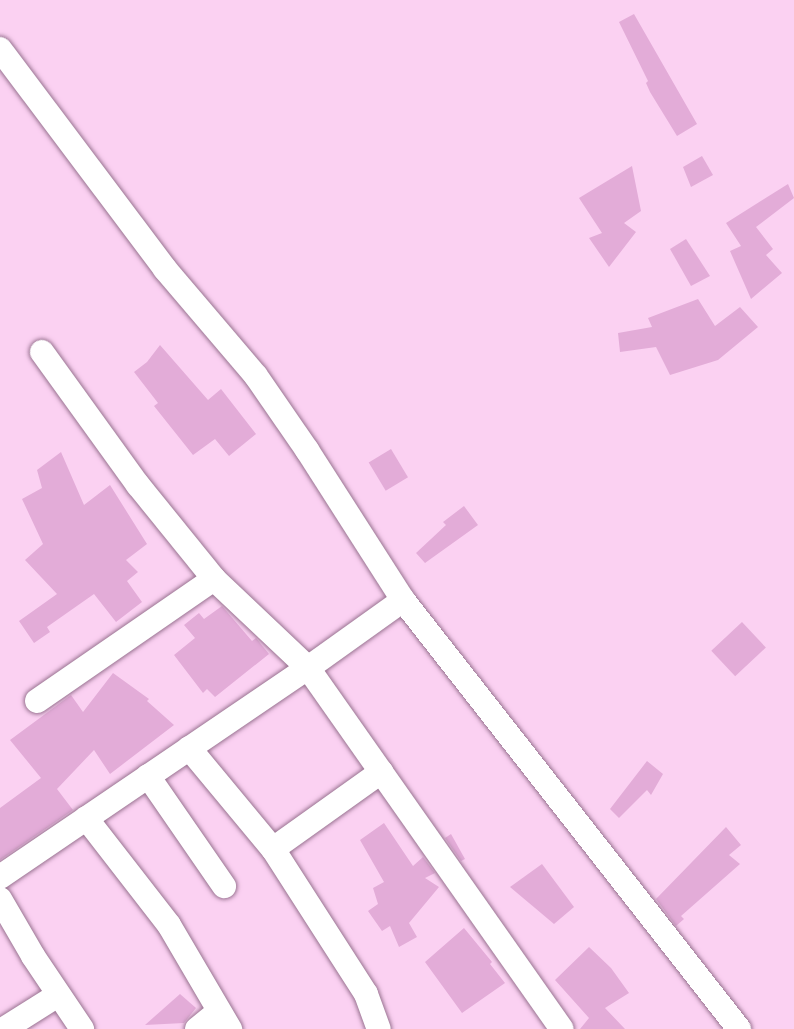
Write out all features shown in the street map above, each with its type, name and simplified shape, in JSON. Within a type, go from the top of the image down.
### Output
[{"type":"street","points":[[0,49],[165,268],[256,376],[403,600],[739,1029]]},
{"type":"street","points":[[42,352],[138,485],[214,579],[308,668],[552,1026]]},
{"type":"street","points":[[37,701],[214,579]]},
{"type":"street","points":[[0,877],[308,668],[403,600]]},
{"type":"street","points":[[189,748],[273,849],[366,994],[379,1029]]},
{"type":"street","points":[[273,849],[381,772]]},
{"type":"street","points":[[147,776],[224,886]]},
{"type":"street","points":[[86,818],[169,924],[225,1020],[197,1029]]},
{"type":"street","points":[[0,899],[58,995],[82,1029]]},
{"type":"street","points":[[4,1029],[58,995]]},
{"type":"building","points":[[634,14],[697,124],[677,136],[650,92],[646,83],[648,81],[619,22]]},
{"type":"building","points":[[702,156],[713,175],[691,187],[683,167]]},
{"type":"building","points":[[632,166],[641,211],[624,223],[636,232],[609,267],[589,238],[602,233],[579,198]]},
{"type":"building","points":[[788,184],[794,198],[756,227],[773,249],[766,255],[782,273],[751,299],[730,251],[741,246],[726,223]]},
{"type":"building","points":[[686,239],[710,276],[691,286],[670,249]]},
{"type":"building","points":[[698,299],[715,326],[740,307],[758,327],[718,360],[670,375],[656,347],[620,352],[618,333],[652,327],[648,318]]},
{"type":"building","points":[[160,345],[208,400],[221,389],[256,434],[229,456],[215,439],[193,455],[154,406],[158,403],[134,372],[147,362]]},
{"type":"building","points":[[391,449],[408,477],[386,491],[369,462]]},
{"type":"building","points":[[61,452],[84,505],[110,485],[147,544],[126,560],[138,572],[127,581],[142,602],[116,622],[94,594],[47,627],[50,632],[34,643],[19,621],[57,594],[25,560],[43,544],[22,499],[42,488],[37,470]]},
{"type":"building","points":[[464,506],[478,525],[425,563],[416,553],[446,525],[443,522]]},
{"type":"building","points":[[222,606],[252,641],[256,638],[269,654],[215,697],[207,689],[203,693],[174,655],[195,638],[184,625],[199,613],[204,619]]},
{"type":"building","points":[[742,622],[766,648],[735,676],[711,651]]},
{"type":"building","points":[[113,673],[149,699],[147,701],[174,725],[110,774],[94,750],[57,789],[73,810],[0,860],[0,808],[41,778],[10,740],[71,695],[83,712]]},
{"type":"building","points":[[647,761],[663,774],[651,795],[647,790],[619,818],[610,809]]},
{"type":"building","points":[[384,823],[413,866],[423,857],[435,873],[425,878],[439,887],[409,923],[417,937],[399,947],[390,926],[382,931],[368,911],[378,904],[373,888],[384,882],[360,840]]},
{"type":"building","points":[[726,827],[741,845],[729,855],[740,864],[681,916],[684,919],[676,926],[656,899]]},
{"type":"building","points":[[451,834],[465,859],[461,861],[445,838]]},
{"type":"building","points":[[542,864],[574,907],[554,924],[510,887]]},
{"type":"building","points":[[464,928],[492,962],[490,964],[505,983],[462,1013],[425,962]]},
{"type":"building","points":[[589,947],[611,968],[629,993],[605,1008],[625,1029],[580,1029],[589,1018],[555,980]]},
{"type":"building","points":[[180,994],[196,1008],[184,1023],[145,1025]]}]
